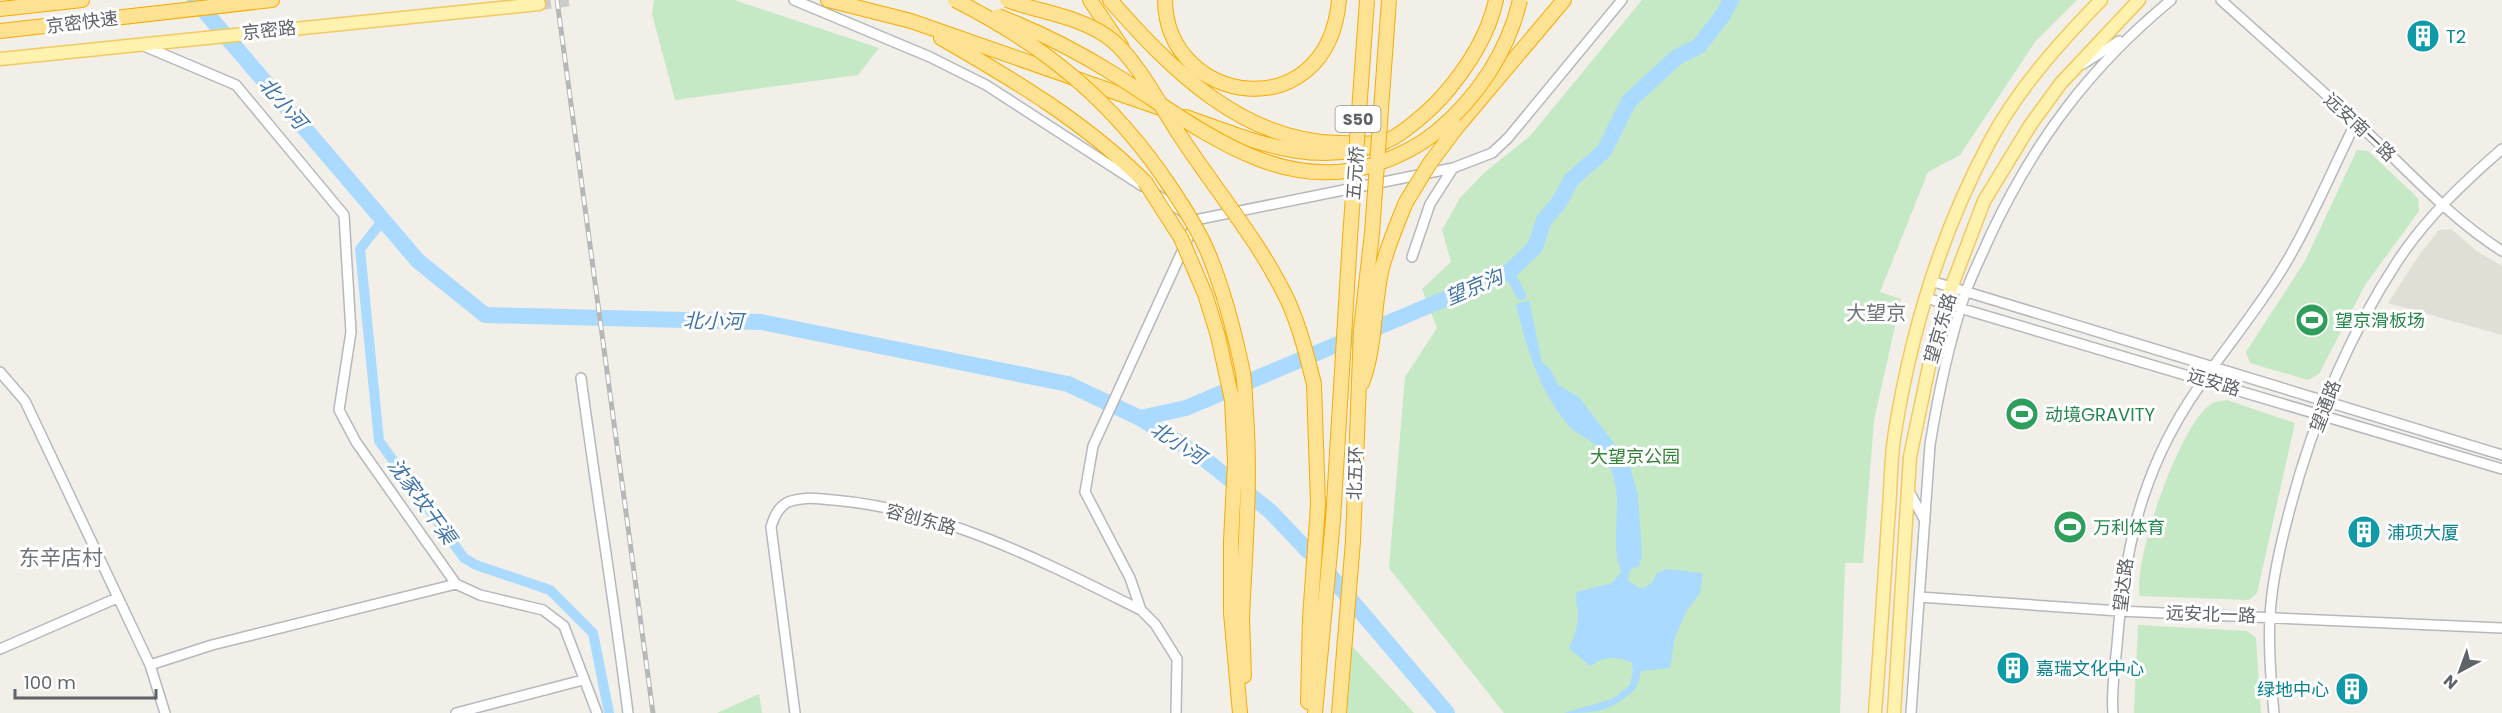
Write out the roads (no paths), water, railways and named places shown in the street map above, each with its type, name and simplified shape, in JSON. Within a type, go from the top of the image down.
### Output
[{"type":"highway","name":"京密快速","points":[[0,9],[82,0]]},
{"type":"highway","name":"京密快速","points":[[0,31],[272,0]]},
{"type":"highway","points":[[828,0],[911,21],[1236,135],[1291,151],[1334,154],[1360,151],[1385,142],[1416,122],[1433,107],[1454,82],[1480,41],[1496,0]]},
{"type":"highway","points":[[956,0],[1012,21],[1074,51],[1234,150],[1290,171],[1339,173],[1363,169],[1400,156],[1422,143],[1446,123],[1495,64],[1514,27],[1520,0]]},
{"type":"highway","points":[[956,0],[992,19],[1048,56],[1093,93],[1121,121],[1153,160],[1184,206],[1209,254],[1243,374],[1249,471],[1237,615],[1240,713]]},
{"type":"highway","points":[[1006,0],[1092,27],[1112,40],[1128,57]]},
{"type":"highway","points":[[1090,0],[1193,156],[1243,225],[1276,278],[1299,327],[1314,384],[1318,505],[1310,618],[1307,713]]},
{"type":"highway","points":[[1110,0],[1147,42],[1182,75],[1223,106],[1260,126],[1319,143],[1385,142]]},
{"type":"highway","points":[[1165,0],[1165,14],[1172,36],[1187,59],[1212,78],[1236,88],[1262,90],[1286,84],[1304,75],[1330,41],[1339,0]]},
{"type":"highway","name":"五元桥","points":[[1350,238],[1367,0]]},
{"type":"highway","name":"五元桥","points":[[1372,233],[1389,0]]},
{"type":"highway","points":[[1364,365],[1374,325],[1382,270],[1406,202],[1430,163],[1457,127],[1564,0]]},
{"type":"highway","points":[[1549,20],[1574,0]]},
{"type":"highway","points":[[911,21],[1012,79],[1081,125],[1118,155],[1144,182],[1182,238],[1205,294],[1218,336],[1232,400],[1235,461],[1231,541],[1246,713]]},
{"type":"highway","name":"北五环","points":[[1339,713],[1353,541],[1359,392],[1364,365],[1361,329],[1372,233]]},
{"type":"highway","name":"北五环","points":[[1315,713],[1333,520],[1350,238]]},
{"type":"main road","name":"望京东路","points":[[1875,713],[1895,434],[1911,349],[1931,281],[1954,215],[1990,141],[2027,85],[2069,32],[2101,0]]},
{"type":"main road","name":"望京东路","points":[[1894,713],[1910,457],[1929,366],[1951,288],[1984,201],[2031,124],[2068,74],[2139,0]]},
{"type":"main road","name":"京密路","points":[[0,59],[539,4]]},
{"type":"street","points":[[794,0],[930,57],[986,85],[1196,220],[1453,168],[1492,153],[1508,138],[1622,0]]},
{"type":"street","points":[[2068,74],[2132,32],[2171,0]]},
{"type":"street","name":"远安南一路","points":[[2221,0],[2356,122],[2442,204],[2478,236],[2502,251]]},
{"type":"street","points":[[1911,713],[1930,445],[1937,405],[1966,292],[1998,219],[2040,144],[2061,112],[2132,32]]},
{"type":"street","points":[[141,45],[236,85],[344,215],[351,332],[339,410],[356,442],[456,585],[480,595],[543,610],[564,626],[597,713]]},
{"type":"street","name":"望达路","points":[[2112,713],[2119,611],[2127,551],[2142,495],[2166,443],[2188,404],[2252,316],[2288,261],[2356,122]]},
{"type":"street","name":"望通路","points":[[2274,713],[2270,616],[2279,551],[2290,508],[2325,402],[2356,333],[2397,261],[2442,204],[2502,149]]},
{"type":"street","points":[[1412,257],[1430,204],[1453,168]]},
{"type":"street","points":[[1142,610],[1130,578],[1085,492],[1093,446],[1196,220]]},
{"type":"street","name":"远安路","points":[[1931,281],[2502,455]]},
{"type":"street","name":"远安路","points":[[1926,298],[2502,469]]},
{"type":"street","points":[[0,372],[26,401],[150,665],[165,713]]},
{"type":"street","points":[[581,378],[601,525],[608,557],[628,713]]},
{"type":"street","points":[[1908,489],[1926,524]]},
{"type":"street","name":"容创东路","points":[[795,713],[771,527],[775,513],[787,503],[804,498],[857,502],[930,518],[1009,546],[1142,610],[1155,624],[1177,659],[1176,713]]},
{"type":"street","points":[[150,665],[212,645],[456,585]]},
{"type":"street","name":"远安北一路","points":[[1919,597],[2119,611],[2502,628]]},
{"type":"street","points":[[0,649],[117,598]]},
{"type":"street","points":[[456,713],[583,680]]},
{"type":"water","points":[[1529,300],[1542,362],[1551,370],[1558,385],[1579,397],[1629,463],[1638,495],[1642,556],[1639,566],[1630,570],[1628,581],[1642,589],[1652,583],[1657,573],[1667,569],[1703,573],[1700,593],[1687,610],[1675,637],[1670,668],[1641,671],[1637,686],[1630,694],[1608,708],[1580,713],[1564,713],[1612,699],[1630,685],[1633,670],[1631,662],[1615,658],[1600,660],[1590,666],[1569,648],[1577,621],[1577,592],[1612,583],[1621,572],[1616,547],[1617,497],[1611,469],[1604,457],[1592,442],[1572,429],[1561,416],[1543,386],[1524,337],[1516,304]]},
{"type":"waterway","name":"北小河","points":[[195,0],[418,261],[485,315],[761,322],[1068,384],[1140,418],[1203,458],[1270,511],[1309,552]]},
{"type":"waterway","name":"望京沟","points":[[1140,418],[1186,408],[1509,272],[1535,247],[1544,220],[1560,201],[1571,180],[1604,151],[1629,101],[1677,57],[1699,46],[1723,15],[1731,0]]},
{"type":"waterway","name":"沈家坟干渠","points":[[383,220],[360,249],[379,441],[464,558],[476,565],[550,590],[593,633],[609,713]]},
{"type":"waterway","points":[[1509,272],[1521,295]]},
{"type":"waterway","name":"北小河","points":[[1321,565],[1447,713]]},
{"type":"tunnel","points":[[539,4],[571,0]]},
{"type":"railway","points":[[557,0],[653,713]]},
{"type":"place","name":"T2","points":[[2423,36]]},
{"type":"place","name":"望京滑板场","points":[[2312,320]]},
{"type":"place","name":"动境GRAVITY","points":[[2022,414]]},
{"type":"place","name":"万利体育","points":[[2070,527]]},
{"type":"place","name":"浦项大厦","points":[[2364,532]]},
{"type":"place","name":"嘉瑞文化中心","points":[[2013,668]]},
{"type":"place","name":"绿地中心","points":[[2352,689]]},
{"type":"district","name":"大望京","points":[[1876,313]]},
{"type":"district","name":"东辛店村","points":[[61,557]]},
{"type":"park label","name":"大望京公园","points":[[1635,456]]}]
